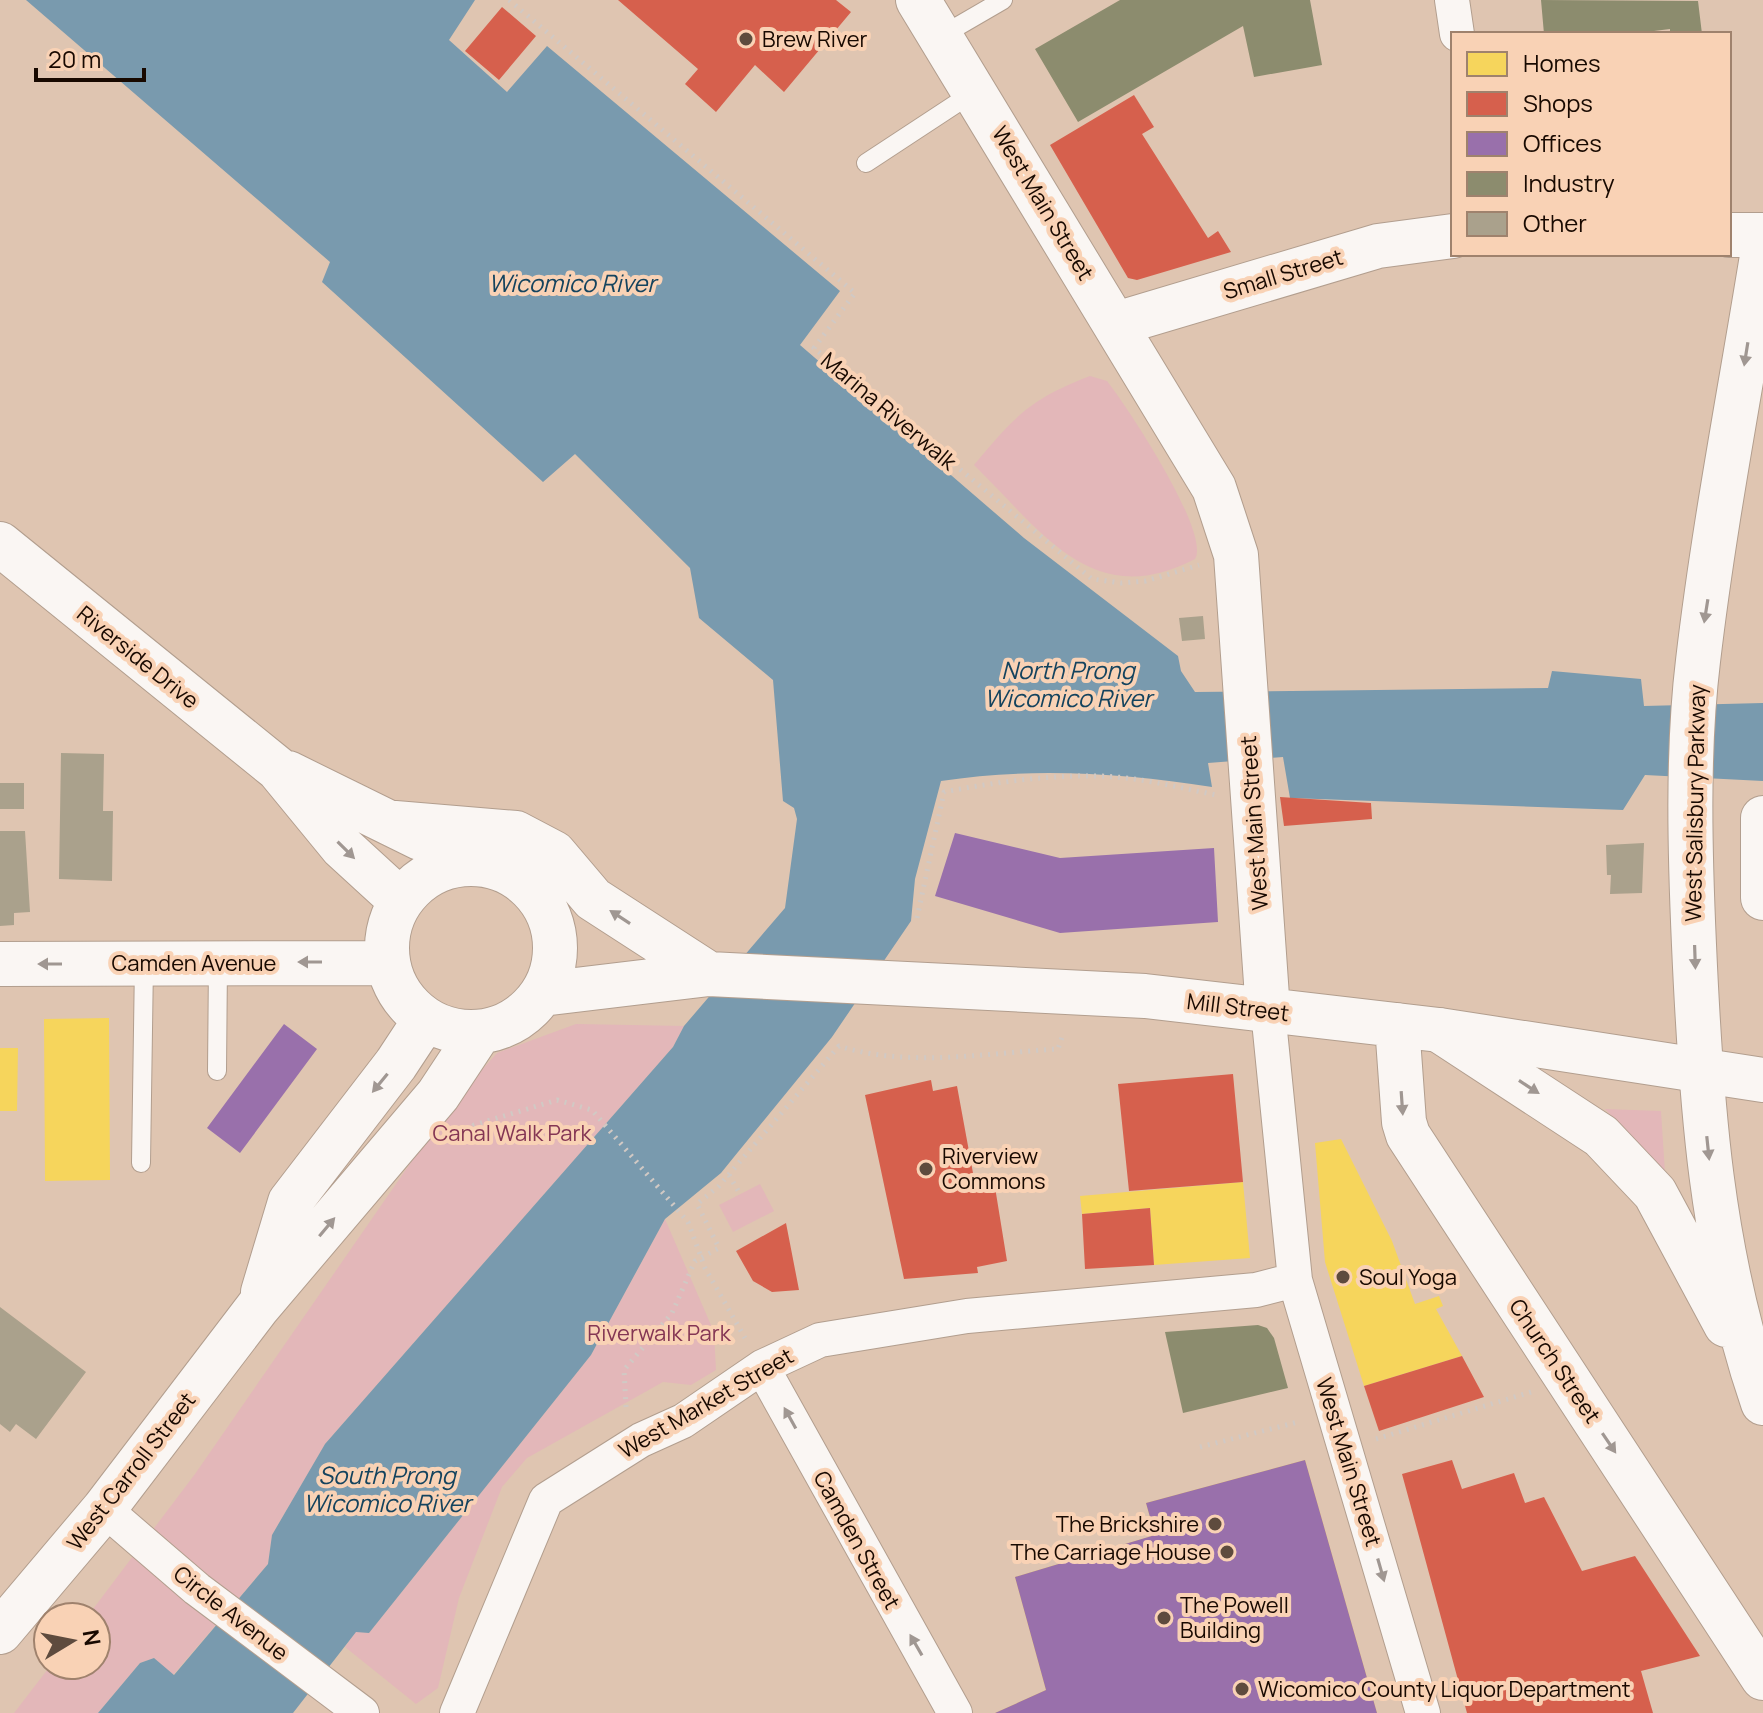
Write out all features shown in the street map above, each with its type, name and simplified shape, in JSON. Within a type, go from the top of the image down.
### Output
[{"type":"main road","name":"West Main Street","points":[[918,0],[1214,488],[1236,555],[1244,684],[1234,784],[1268,1011]]},
{"type":"main road","points":[[1731,235],[1763,235]]},
{"type":"main road","name":"Small Street","points":[[1116,324],[1378,246],[1451,236]]},
{"type":"main road","name":"West Salisbury Parkway","points":[[1757,1385],[1715,1219],[1700,1070],[1690,851],[1697,664],[1763,250]]},
{"type":"main road","name":"Riverside Drive","points":[[0,544],[278,769],[342,847],[401,901]]},
{"type":"main road","name":"Riverside Drive","points":[[278,769],[395,823],[463,864]]},
{"type":"main road","points":[[1762,890],[1763,818]]},
{"type":"main road","points":[[395,823],[516,833],[554,853],[593,899],[718,974]]},
{"type":"main road","points":[[463,864],[488,865],[512,874],[531,889],[547,913],[555,939],[553,968],[542,994],[526,1013],[504,1027],[479,1033],[451,1031],[425,1020],[401,995],[388,963],[386,941],[401,901],[428,876],[463,864]]},
{"type":"main road","name":"Mill Street","points":[[531,889],[611,948],[718,974]]},
{"type":"main road","name":"Camden Avenue","points":[[0,964],[388,963]]},
{"type":"main road","name":"Mill Street","points":[[542,994],[718,974],[1145,996],[1439,1030],[1763,1080]]},
{"type":"main road","name":"West Carroll Street","points":[[258,1307],[290,1202],[329,1147],[396,1064],[425,1020]]},
{"type":"main road","name":"Church Street","points":[[1397,1025],[1404,1122],[1408,1135],[1763,1678]]},
{"type":"main road","points":[[1439,1030],[1601,1136],[1655,1193],[1757,1385]]},
{"type":"main road","name":"West Carroll Street","points":[[9,1613],[104,1509],[258,1307],[438,1095],[479,1033]]},
{"type":"street","points":[[1452,0],[1457,32]]},
{"type":"street","name":"West Main Street","points":[[1268,1011],[1295,1280],[1423,1713]]},
{"type":"street","name":"West Market Street","points":[[457,1713],[546,1500],[641,1440],[683,1421],[762,1367],[820,1340],[834,1337],[967,1316],[1256,1290],[1295,1280]]},
{"type":"street","name":"Camden Street","points":[[762,1367],[955,1713]]},
{"type":"street","name":"Circle Avenue","points":[[104,1509],[197,1589],[356,1709]]},
{"type":"lane","points":[[941,36],[1003,0]]},
{"type":"lane","points":[[866,163],[974,92]]},
{"type":"lane","points":[[141,1163],[144,963]]},
{"type":"lane","points":[[217,1071],[218,963]]},
{"type":"path","name":"Marina Riverwalk","points":[[509,0],[855,293],[814,348],[1023,524],[1092,579],[1121,583],[1146,581],[1204,564]]},
{"type":"path","points":[[917,918],[944,792],[1011,780],[1100,776],[1234,784]]},
{"type":"path","points":[[626,1407],[624,1370],[672,1313],[695,1261],[719,1248],[697,1204],[729,1175],[839,1046],[867,1055],[913,1058],[1058,1049],[1063,1034]]},
{"type":"path","points":[[474,1125],[557,1100],[592,1110],[688,1222],[701,1257],[762,1367]]},
{"type":"path","points":[[729,1175],[740,1194]]},
{"type":"path","points":[[1375,1440],[1538,1390]]},
{"type":"path","points":[[1200,1447],[1298,1422]]},
{"type":"green space","points":[[1090,376],[1107,381],[1164,470],[1191,524],[1197,545],[1195,559],[1159,573],[1126,576],[1097,570],[1071,557],[1046,538],[974,465],[1024,411],[1052,393]]},
{"type":"green space","name":"Canal Walk Park","points":[[576,1024],[684,1026],[673,1047],[325,1444],[272,1535],[268,1564],[173,1675],[154,1658],[140,1663],[98,1713],[14,1713],[39,1681],[112,1681],[112,1601],[99,1601],[195,1474],[450,1106],[497,1053]]},
{"type":"green space","points":[[1605,1109],[1661,1111],[1665,1173]]},
{"type":"green space","points":[[760,1184],[774,1211],[733,1232],[719,1205]]},
{"type":"green space","name":"Riverwalk Park","points":[[665,1219],[714,1332],[716,1370],[691,1385],[663,1382],[527,1458],[502,1487],[459,1598],[438,1688],[416,1704],[345,1647],[356,1631],[369,1633],[591,1355]]},
{"type":"water","points":[[26,0],[475,0],[449,40],[507,92],[547,46],[840,291],[800,345],[1024,538],[1178,656],[1181,671],[1195,692],[1548,688],[1552,671],[1641,679],[1644,706],[1763,703],[1763,781],[1645,775],[1623,810],[1290,798],[1283,757],[1208,763],[1212,787],[1144,778],[1043,773],[941,781],[915,879],[911,921],[832,1037],[721,1173],[665,1219],[591,1355],[369,1633],[356,1632],[293,1713],[98,1713],[140,1663],[154,1658],[174,1675],[268,1564],[272,1535],[325,1444],[673,1047],[684,1026],[785,908],[797,819],[794,808],[783,801],[773,680],[699,618],[690,568],[575,454],[543,482],[322,282],[330,262]]},
{"type":"building: Homes","points":[[109,1018],[110,1180],[45,1181],[44,1019]]},
{"type":"building: Homes","points":[[0,1048],[18,1048],[17,1111],[0,1111]]},
{"type":"building: Homes","points":[[1341,1139],[1392,1241],[1415,1304],[1439,1296],[1443,1306],[1436,1309],[1462,1356],[1364,1386],[1325,1262],[1315,1143]]},
{"type":"building: Homes","points":[[1243,1182],[1250,1258],[1154,1265],[1150,1208],[1082,1214],[1080,1196]]},
{"type":"building: Homes","points":[[1305,1460],[1377,1713],[995,1713],[1046,1690],[1015,1577],[1155,1535],[1146,1503]],"holes":[[[1258,1630],[1262,1645],[1236,1653],[1242,1673],[1222,1679],[1211,1644]]]},
{"type":"building: Shops","name":"Brew River","points":[[618,0],[836,0],[851,12],[784,92],[755,65],[716,112],[685,84],[698,69]]},
{"type":"building: Shops","points":[[502,7],[536,36],[499,80],[465,51]]},
{"type":"building: Shops","points":[[1134,95],[1154,127],[1142,134],[1208,238],[1218,231],[1231,252],[1137,280],[1128,278],[1050,145]]},
{"type":"building: Shops","points":[[1280,797],[1371,803],[1372,819],[1284,826]]},
{"type":"building: Shops","points":[[1233,1074],[1243,1182],[1129,1191],[1118,1084]]},
{"type":"building: Shops","name":"Riverview Commons","points":[[931,1080],[933,1091],[957,1086],[975,1184],[994,1181],[1007,1261],[977,1267],[978,1273],[904,1279],[865,1095]]},
{"type":"building: Shops","points":[[1150,1208],[1154,1265],[1085,1269],[1082,1214]]},
{"type":"building: Shops","points":[[786,1223],[799,1290],[772,1292],[753,1281],[736,1251]]},
{"type":"building: Shops","points":[[1462,1356],[1484,1397],[1379,1431],[1364,1386]]},
{"type":"building: Shops","points":[[1452,1460],[1462,1489],[1514,1473],[1525,1503],[1544,1497],[1582,1571],[1635,1556],[1700,1656],[1641,1671],[1653,1713],[1467,1713],[1402,1474]]},
{"type":"building: Offices","points":[[955,833],[1060,858],[1214,848],[1218,922],[1060,933],[935,896]]},
{"type":"building: Offices","points":[[284,1024],[317,1049],[240,1153],[207,1128]]},
{"type":"building: Offices","points":[[1305,1460],[1377,1713],[995,1713],[1046,1690],[1015,1577],[1155,1535],[1146,1503]]},
{"type":"building: Industry","points":[[1120,0],[1310,0],[1322,65],[1254,77],[1243,26],[1078,122],[1035,49]]},
{"type":"building: Industry","points":[[1541,0],[1698,1],[1702,32],[1670,32],[1670,29],[1646,32],[1544,32]]},
{"type":"building: Industry","points":[[1258,1325],[1267,1328],[1274,1338],[1288,1388],[1183,1413],[1165,1332]]},
{"type":"building: Other","points":[[1203,616],[1205,639],[1182,641],[1179,618]]},
{"type":"building: Other","points":[[61,753],[104,754],[103,811],[113,811],[112,881],[59,879]]},
{"type":"building: Other","points":[[0,783],[24,783],[24,809],[0,809]]},
{"type":"building: Other","points":[[0,831],[25,831],[30,912],[14,913],[14,925],[0,926]]},
{"type":"building: Other","points":[[1644,843],[1642,893],[1610,894],[1611,875],[1607,875],[1606,845]]},
{"type":"building: Other","points":[[0,1307],[86,1372],[36,1439],[16,1424],[10,1432],[0,1424]]},
{"type":"place","name":"Brew River","points":[[746,39]]},
{"type":"place","name":"Riverview Commons","points":[[926,1169]]},
{"type":"place","name":"Soul Yoga","points":[[1343,1277]]},
{"type":"place","name":"The Brickshire","points":[[1215,1524]]},
{"type":"place","name":"The Carriage House","points":[[1227,1552]]},
{"type":"place","name":"The Powell Building","points":[[1164,1618]]},
{"type":"place","name":"Wicomico County Liquor Department","points":[[1242,1689]]},
{"type":"water label","name":"Wicomico River","points":[[572,284]]},
{"type":"water label","name":"North Prong Wicomico River","points":[[1068,685]]},
{"type":"water label","name":"South Prong Wicomico River","points":[[387,1490]]}]
